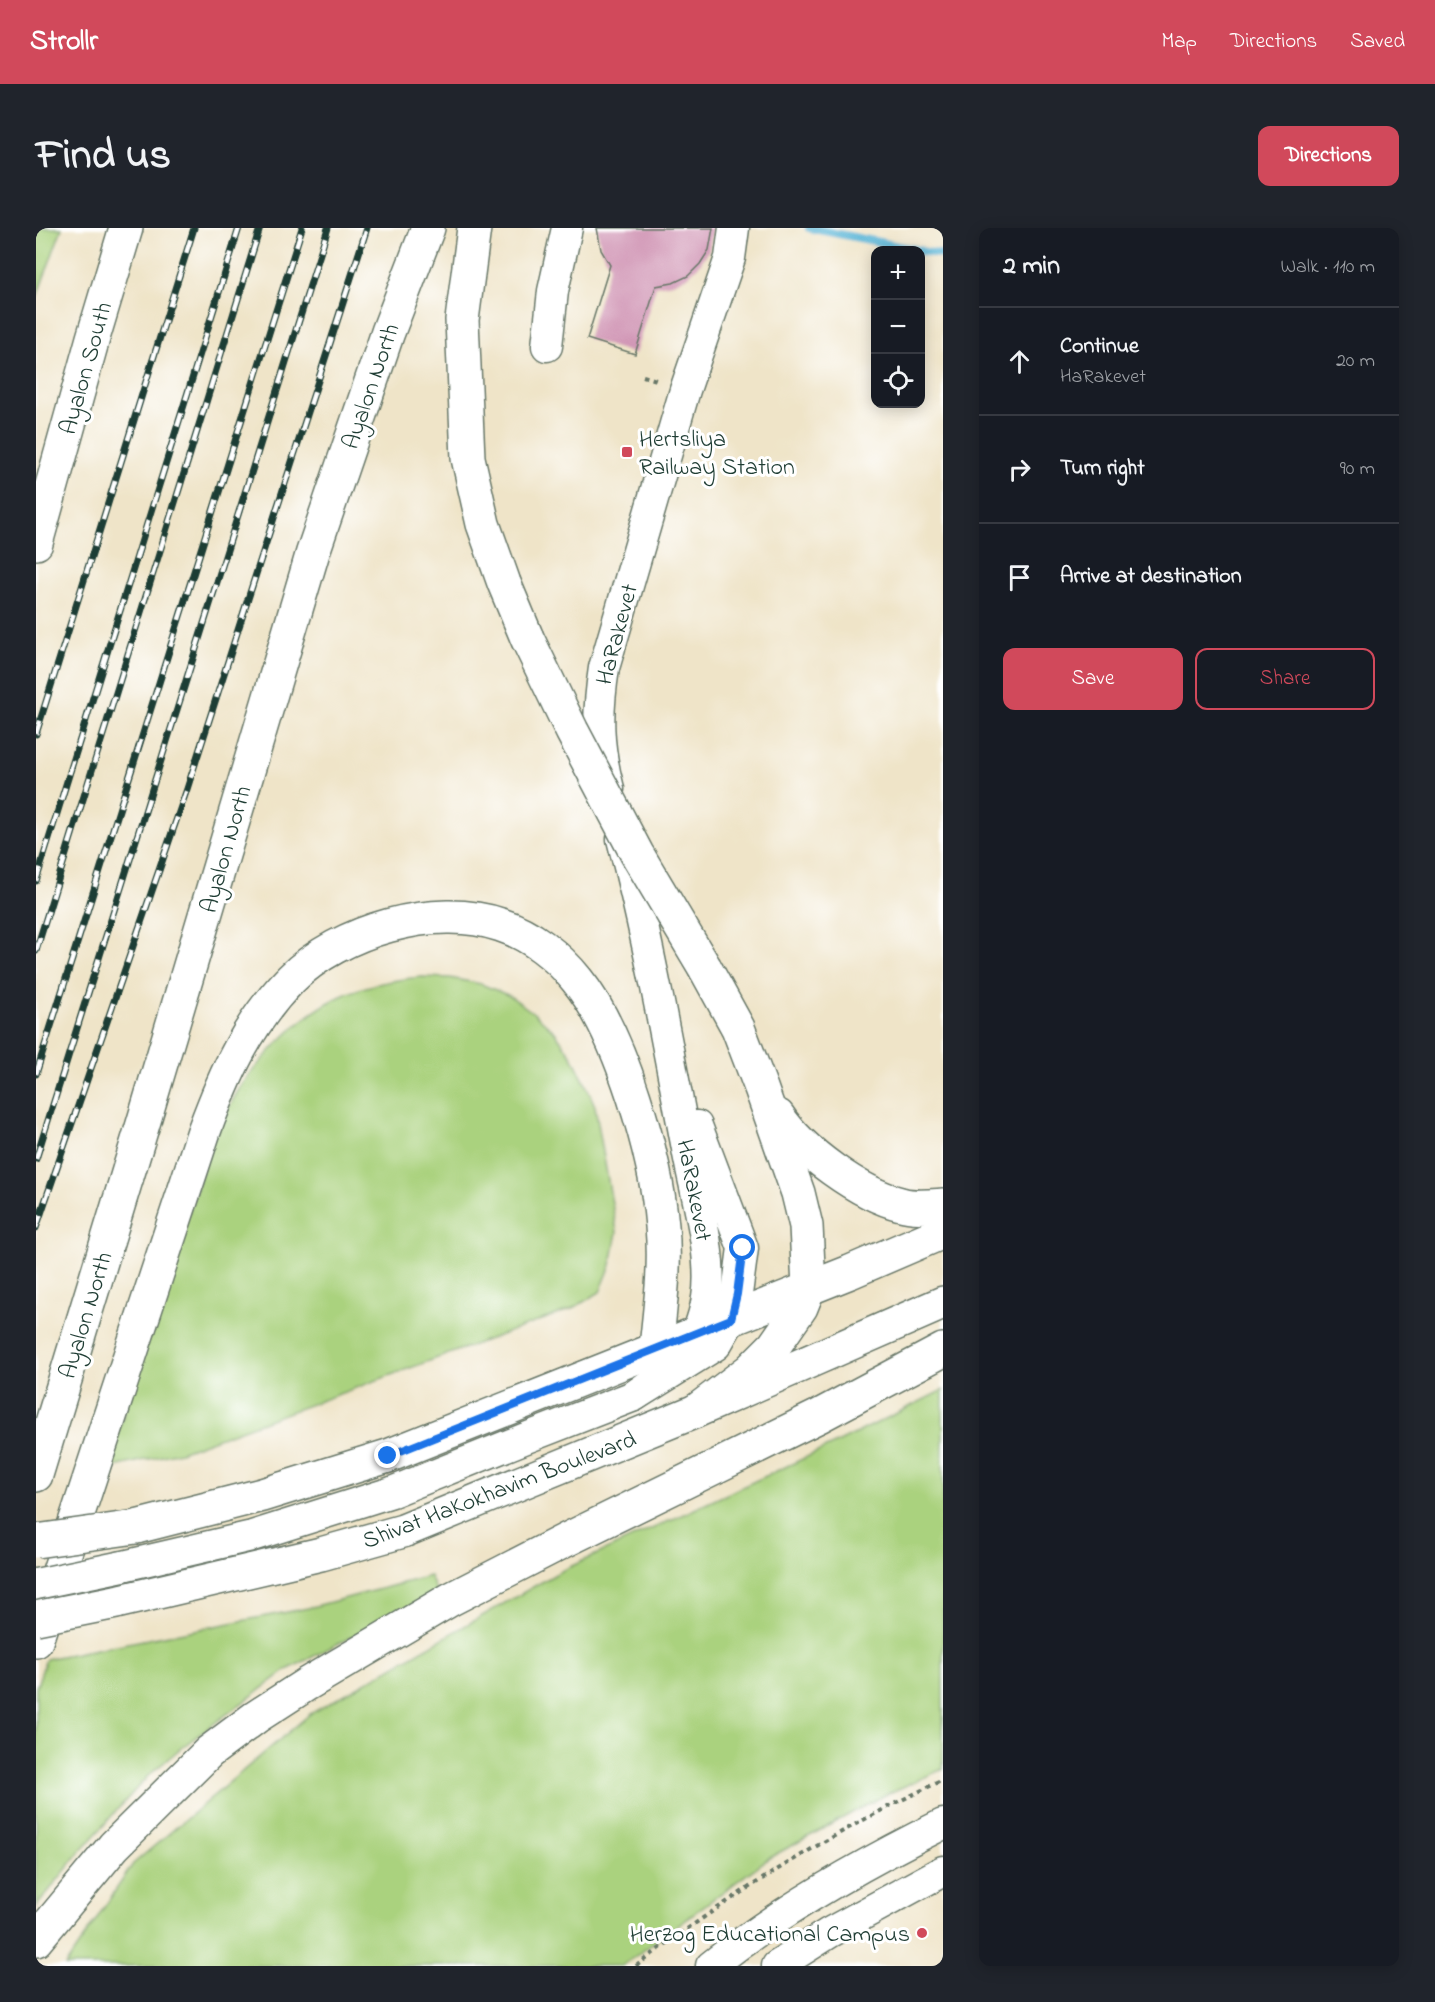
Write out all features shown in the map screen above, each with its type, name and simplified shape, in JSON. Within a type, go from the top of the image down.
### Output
[{"type":"main road","name":"Ayalon South","points":[[36,543],[126,228]]},
{"type":"main road","name":"Ayalon North","points":[[36,1475],[313,552],[388,332],[428,228]]},
{"type":"main road","points":[[474,228],[462,320],[468,458],[483,524],[527,638],[572,731],[632,844],[738,1028],[798,1193],[806,1226],[809,1287],[801,1307],[774,1346],[750,1370],[696,1411]]},
{"type":"main road","points":[[36,1641],[204,1131],[232,1060],[253,1025],[292,978],[310,963],[340,944],[376,929],[409,921],[470,918],[501,924],[527,936],[552,954],[576,978],[593,1001],[614,1043],[647,1143],[662,1226],[664,1271],[656,1348]]},
{"type":"main road","points":[[761,1088],[792,1135],[832,1169],[876,1195],[902,1205],[943,1205]]},
{"type":"main road","points":[[36,1550],[262,1496],[388,1456],[943,1232]]},
{"type":"main road","name":"Shivat HaKokhavim Boulevard","points":[[36,1618],[116,1602],[321,1554],[403,1532],[696,1411],[943,1303]]},
{"type":"main road","points":[[36,1940],[114,1846],[209,1752],[256,1717],[307,1684],[451,1599],[566,1539],[819,1416],[943,1350]]},
{"type":"main road","points":[[36,1541],[136,1527]]},
{"type":"street","points":[[547,346],[553,291],[567,228]]},
{"type":"street","name":"HaRakevet","points":[[697,1332],[708,1297],[708,1258],[634,884],[601,758],[599,701],[604,668],[682,401],[730,258],[734,228]]},
{"type":"street","name":"HaRakevet","points":[[667,1047],[743,1248],[731,1319]]},
{"type":"street","name":"Shivat HaKokhavim Boulevard","points":[[36,1584],[252,1536],[392,1492],[634,1396],[716,1344],[731,1319]]},
{"type":"street","name":"Shivat HaKokhavim Boulevard","points":[[634,1396],[674,1366],[688,1351],[697,1332]]},
{"type":"street","points":[[711,1966],[814,1894],[877,1857],[943,1824]]},
{"type":"street","points":[[777,1966],[829,1933],[943,1870]]},
{"type":"path","points":[[643,376],[660,382]]},
{"type":"path","points":[[636,1966],[758,1880],[825,1840],[943,1780]]},
{"type":"green space","points":[[36,228],[62,228],[36,299]]},
{"type":"green space","points":[[422,977],[450,978],[481,984],[510,996],[555,1032],[573,1058],[595,1106],[617,1232],[611,1265],[600,1292],[572,1309],[180,1452],[106,1469],[212,1141],[242,1085],[290,1031],[323,1006],[358,989]]},
{"type":"green space","points":[[943,1390],[943,1769],[887,1794],[769,1858],[622,1966],[65,1966],[133,1864],[310,1714],[561,1571],[839,1442]]},
{"type":"green space","points":[[430,1576],[437,1593],[287,1670],[181,1748],[148,1776],[80,1852],[36,1907],[36,1688],[46,1659],[308,1608]]},
{"type":"building","points":[[597,228],[713,228],[709,250],[700,264],[688,276],[673,283],[656,286],[635,354],[587,339],[610,265],[601,250]]},
{"type":"waterway","points":[[809,228],[899,246]]},
{"type":"waterway","points":[[925,252],[943,255]]},
{"type":"railway","points":[[36,734],[194,228]]},
{"type":"railway","points":[[36,881],[239,228]]},
{"type":"railway","points":[[36,951],[260,228]]},
{"type":"railway","points":[[36,1074],[302,228]]},
{"type":"railway","points":[[36,1159],[328,228]]},
{"type":"railway","points":[[36,1228],[187,789],[367,228]]},
{"type":"place","name":"Hertsliya Railway Station","points":[[627,452]]},
{"type":"place","name":"Herzog Educational Campus","points":[[922,1933]]},
{"type":"route","points":[[388,1456],[731,1319],[743,1248]]}]
